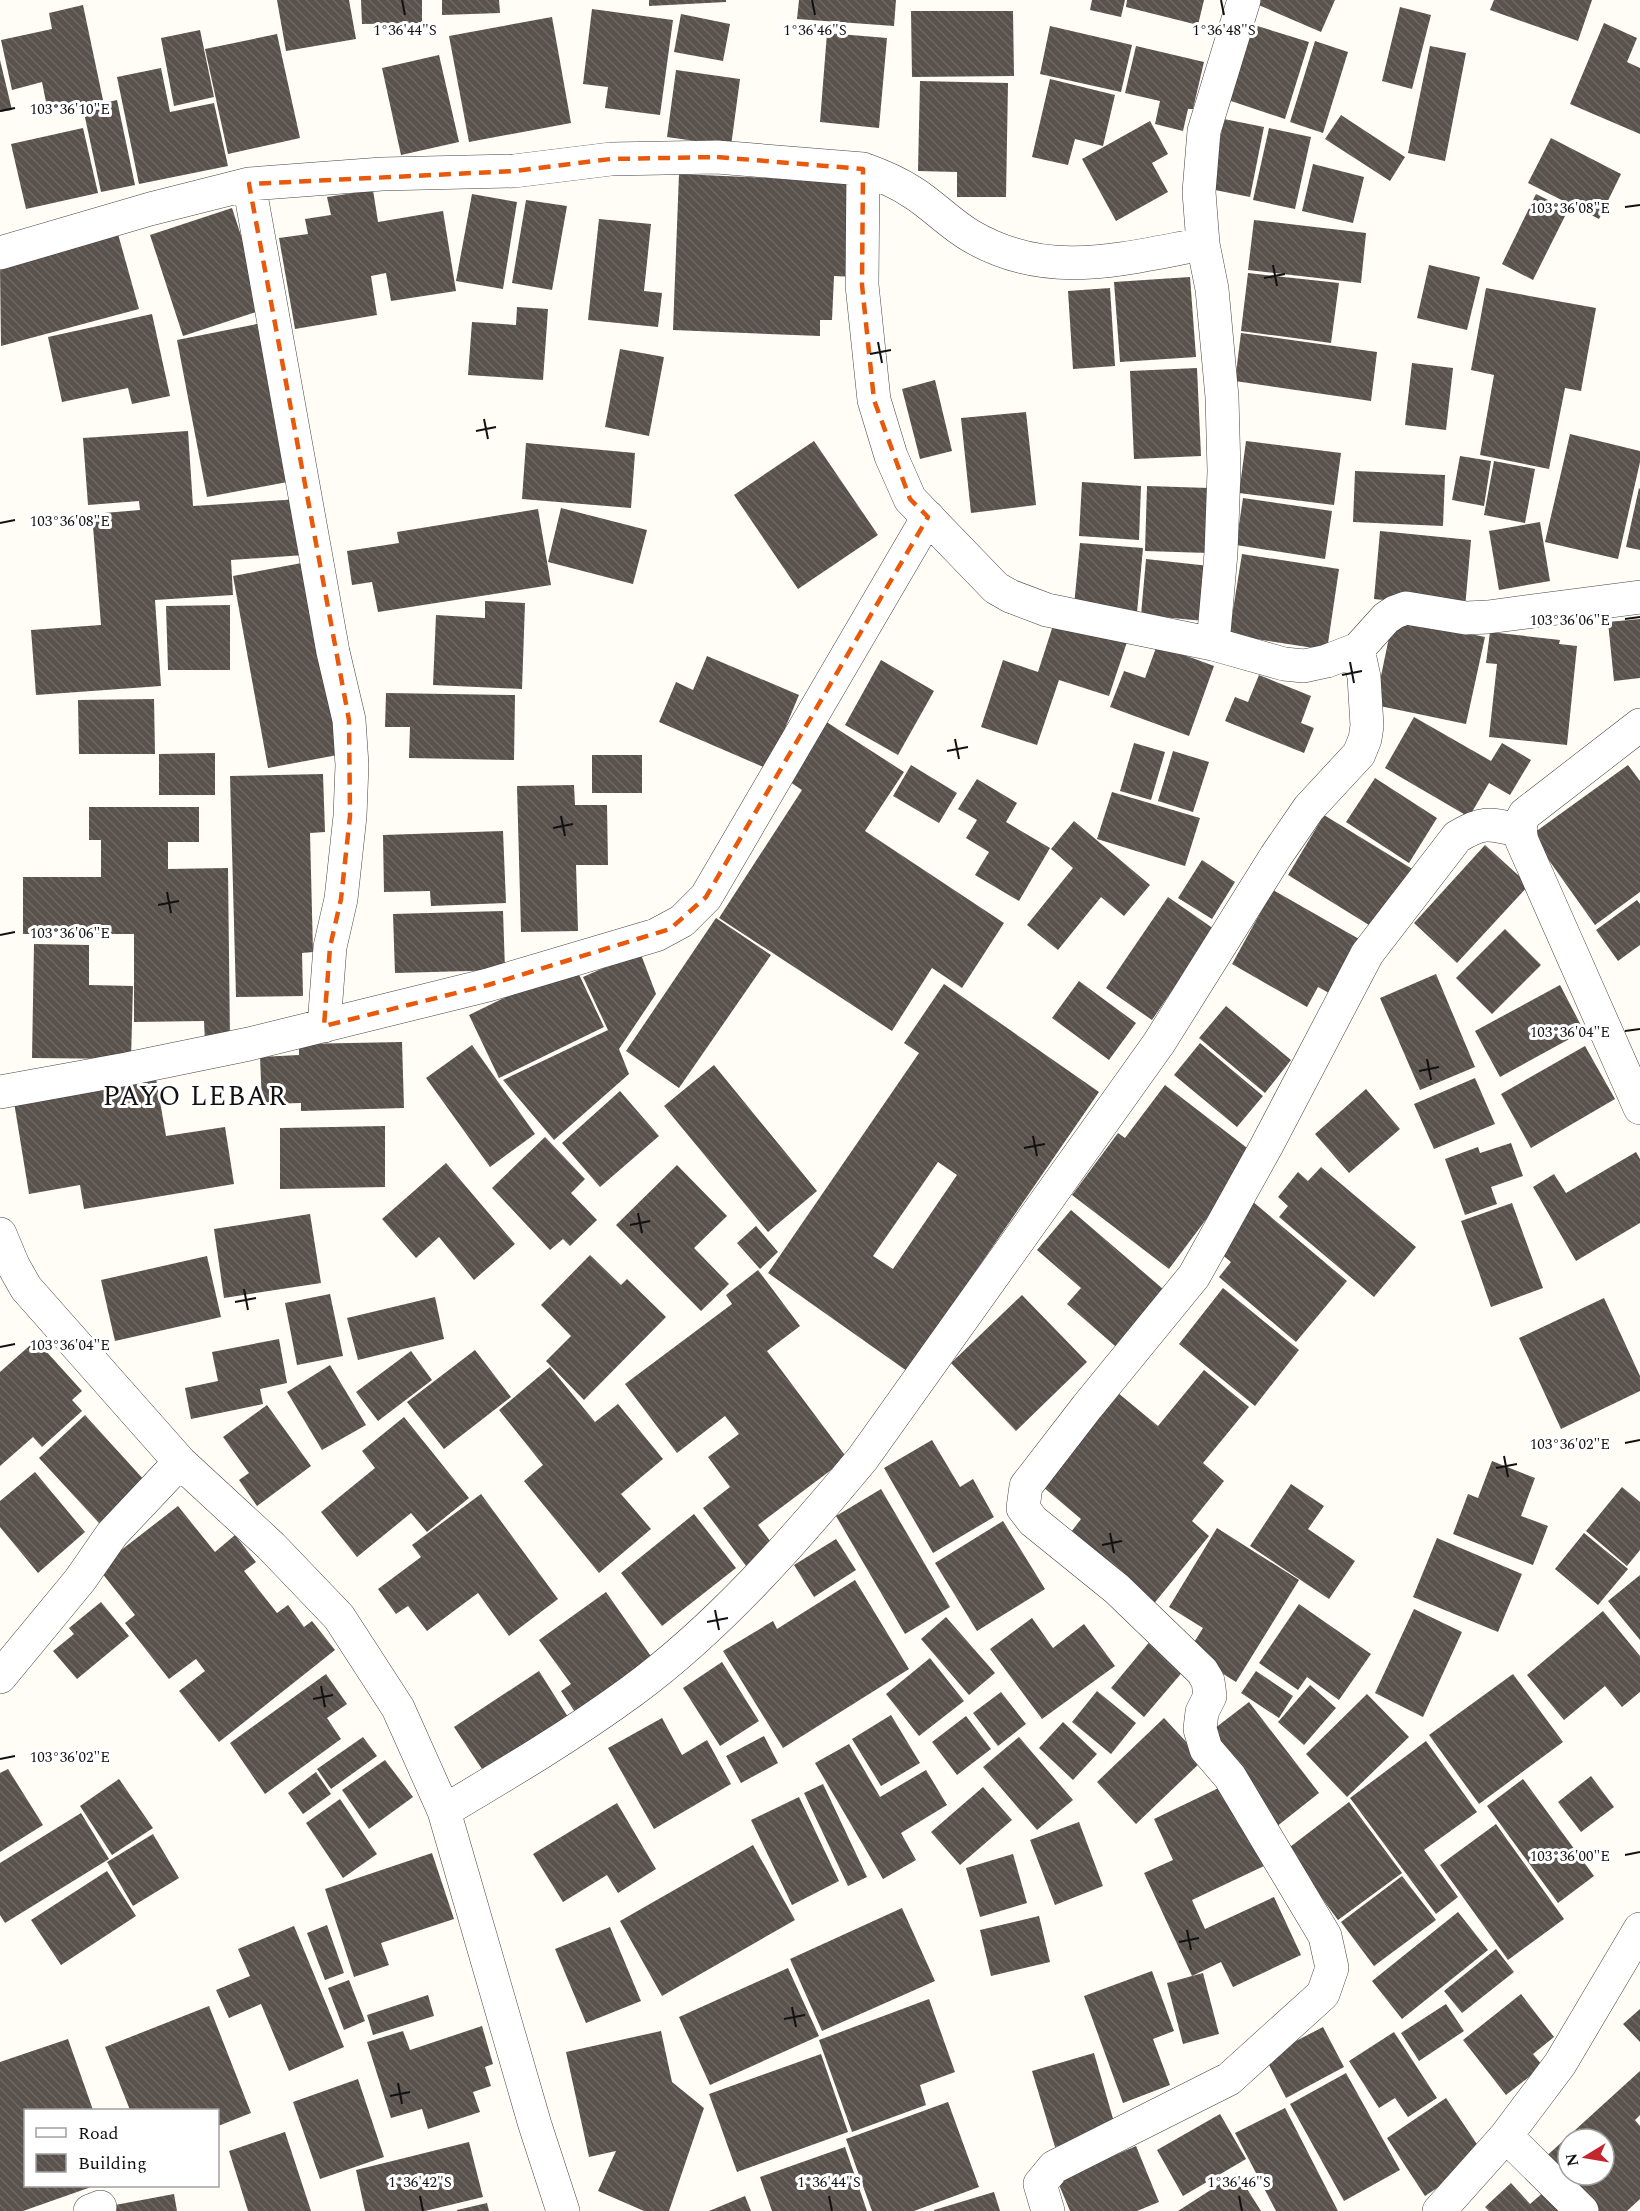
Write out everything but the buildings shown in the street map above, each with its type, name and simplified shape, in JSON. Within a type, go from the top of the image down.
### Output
[{"type":"street","points":[[1213,644],[1221,553],[1224,471],[1222,397],[1212,289],[1203,244],[1199,192],[1204,131],[1244,0]]},
{"type":"street","points":[[0,253],[150,209],[249,184],[382,174],[514,171],[611,159],[717,157],[862,169],[914,192],[970,236],[1003,252],[1037,262],[1072,264],[1203,244]]},
{"type":"street","points":[[862,169],[862,285],[874,400],[891,456],[910,499],[996,588],[1010,596],[1047,610],[1213,644],[1284,664],[1304,666],[1327,661],[1358,649],[1386,618],[1406,608],[1466,618],[1488,617],[1640,597]]},
{"type":"street","points":[[249,184],[333,652],[349,720],[352,765],[350,816],[341,899],[330,947],[324,1026]]},
{"type":"street","points":[[0,1092],[249,1044],[488,985],[656,935],[682,921],[706,897],[928,517]]},
{"type":"street","points":[[444,1811],[567,1737],[643,1682],[696,1638],[774,1562],[862,1458],[1159,1043],[1276,856],[1309,808],[1359,754],[1367,726],[1364,677],[1358,649]]},
{"type":"street","points":[[1640,724],[1525,814],[1521,820],[1520,831],[1522,841],[1640,1108]]},
{"type":"street","points":[[1048,2211],[1040,2184],[1053,2168],[1229,2079],[1323,1994],[1332,1968],[1325,1936],[1230,1777],[1206,1749],[1200,1729],[1202,1712],[1210,1696],[1208,1681],[1202,1671],[1117,1589],[1033,1521],[1023,1508],[1026,1486],[1194,1276],[1267,1145],[1367,954],[1457,837],[1474,826],[1495,825],[1520,831]]},
{"type":"street","points":[[0,1233],[13,1266],[13,1285],[180,1462],[271,1546],[339,1617],[398,1708],[444,1811],[535,2125],[563,2211]]},
{"type":"street","points":[[0,1677],[80,1580],[112,1534],[180,1462]]},
{"type":"street","points":[[1440,2211],[1506,2136],[1560,2064],[1640,1929]]},
{"type":"street","points":[[1506,2136],[1582,2211]]},
{"type":"highlighted area","points":[[717,157],[863,169],[862,285],[874,400],[910,499],[928,517],[706,897],[670,929],[488,985],[324,1026],[330,947],[341,899],[350,816],[349,720],[249,184],[514,171],[611,159]]},
{"type":"district","name":"PAYO LEBAR","points":[[195,1096]]}]
